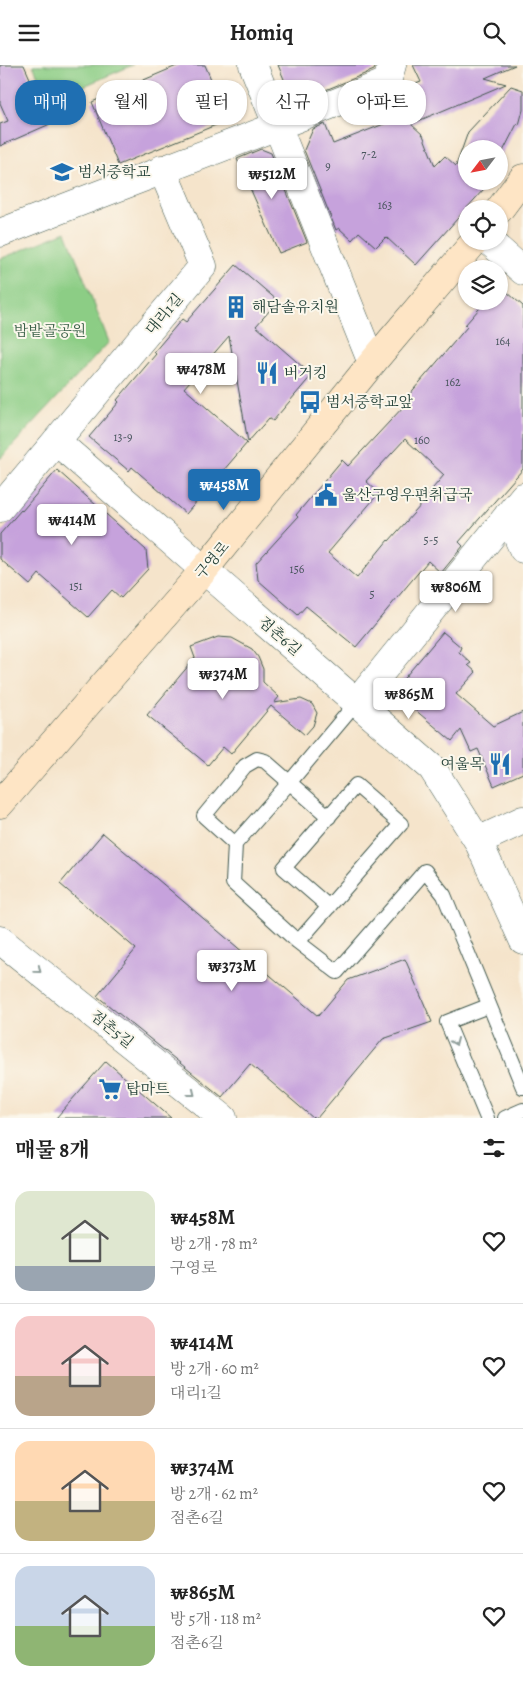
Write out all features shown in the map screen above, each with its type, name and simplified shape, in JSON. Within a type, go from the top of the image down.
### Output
[{"type":"main road","points":[[506,200],[523,178]]},
{"type":"main road","name":"구영로","points":[[0,804],[204,570],[372,363],[467,250]]},
{"type":"street","points":[[253,65],[372,363]]},
{"type":"street","points":[[0,233],[162,169],[278,127],[387,82],[392,65]]},
{"type":"street","name":"대리1길","points":[[0,508],[203,266],[162,169]]},
{"type":"street","points":[[499,250],[523,271]]},
{"type":"street","points":[[56,441],[204,570]]},
{"type":"street","points":[[516,506],[523,549]]},
{"type":"street","points":[[356,701],[516,506]]},
{"type":"street","name":"점촌6길","points":[[204,570],[432,768],[478,841],[523,941]]},
{"type":"street","points":[[478,841],[523,820]]},
{"type":"street","name":"점촌5길","points":[[0,940],[223,1118]]},
{"type":"lane","points":[[356,701],[289,783],[235,844],[233,883],[298,942],[337,972],[424,871],[444,895],[523,1087]]},
{"type":"lane","points":[[235,844],[204,816],[245,766],[257,759],[265,761],[329,817]]},
{"type":"lane","points":[[298,942],[329,907],[401,824],[356,785],[284,868],[329,907]]},
{"type":"lane","points":[[487,1118],[447,1023],[488,1005]]},
{"type":"lane","points":[[505,1118],[523,1111]]},
{"type":"green space","points":[[33,65],[133,65],[86,85],[86,80],[40,80]]},
{"type":"green space","name":"밤밭골공원","points":[[66,232],[109,342],[0,459],[0,259]]},
{"type":"building","points":[[0,65],[24,65],[31,80],[15,80],[15,125],[48,125],[0,146],[0,124],[8,121],[0,103]]},
{"type":"building","points":[[179,65],[205,65],[211,80],[177,80],[177,125],[216,125],[118,165],[101,125],[167,125],[167,80],[144,80]]},
{"type":"building","points":[[278,65],[376,65],[374,70],[350,80],[338,80],[338,85],[328,89],[328,80],[284,80]]},
{"type":"building","points":[[413,65],[515,65],[485,78],[506,84],[426,118],[426,80],[420,80]]},
{"type":"building","points":[[511,86],[523,90],[523,110],[519,125],[517,124],[508,142],[465,140],[468,132]]},
{"type":"building","points":[[96,100],[96,112],[92,102]]},
{"type":"building","points":[[323,125],[325,125],[333,144],[381,125],[412,125],[423,135],[435,166],[445,156],[456,166],[458,160],[458,190],[483,190],[474,200],[458,200],[458,218],[416,265],[386,237],[376,247],[359,232],[352,240],[339,228],[336,230],[304,150],[313,129]]},
{"type":"building","points":[[261,149],[271,153],[307,242],[279,253],[237,159]]},
{"type":"building","points":[[236,265],[278,301],[256,326],[312,375],[273,421],[269,418],[248,442],[229,336],[184,388],[247,443],[186,514],[132,467],[129,471],[89,437],[119,402],[117,400],[156,354],[154,352],[182,319],[186,322]]},
{"type":"building","points":[[508,293],[523,306],[523,469],[459,542],[463,546],[441,573],[428,561],[356,647],[306,606],[298,615],[258,580],[256,563],[298,517],[296,515],[342,460],[348,466],[405,405],[402,403],[467,327],[465,325],[478,310],[508,310]],"holes":[[[405,439],[444,475],[428,494],[430,495],[388,540],[357,578],[328,553],[379,493],[366,481]]]},
{"type":"building","points":[[57,470],[146,550],[148,569],[121,598],[112,590],[88,617],[39,574],[30,585],[0,559],[0,534]]},
{"type":"building","points":[[443,632],[461,647],[459,652],[471,663],[468,665],[476,672],[456,694],[493,726],[523,712],[523,773],[494,786],[478,749],[471,752],[461,730],[452,741],[401,698],[400,683]]},
{"type":"building","points":[[218,637],[232,638],[252,649],[263,669],[263,682],[279,697],[274,703],[301,699],[312,704],[317,713],[313,726],[305,735],[271,706],[231,754],[223,747],[208,765],[147,715],[195,658],[191,647]]},
{"type":"building","points":[[103,833],[318,1016],[348,980],[405,959],[432,1022],[383,1039],[317,1118],[313,1118],[250,1064],[222,1097],[97,996],[136,949],[60,884]]},
{"type":"building","name":"탑마트","points":[[106,1061],[171,1118],[56,1118]]},
{"type":"place","name":"범서중학교","points":[[62,172]]},
{"type":"place","name":"해담솔유치원","points":[[236,307]]},
{"type":"place","name":"버거킹","points":[[267,373]]},
{"type":"place","name":"범서중학교앞","points":[[310,402]]},
{"type":"place","name":"울산구영우편취급국","points":[[326,495]]},
{"type":"place","name":"여울목","points":[[500,764]]},
{"type":"place","name":"탑마트","points":[[110,1089]]}]
